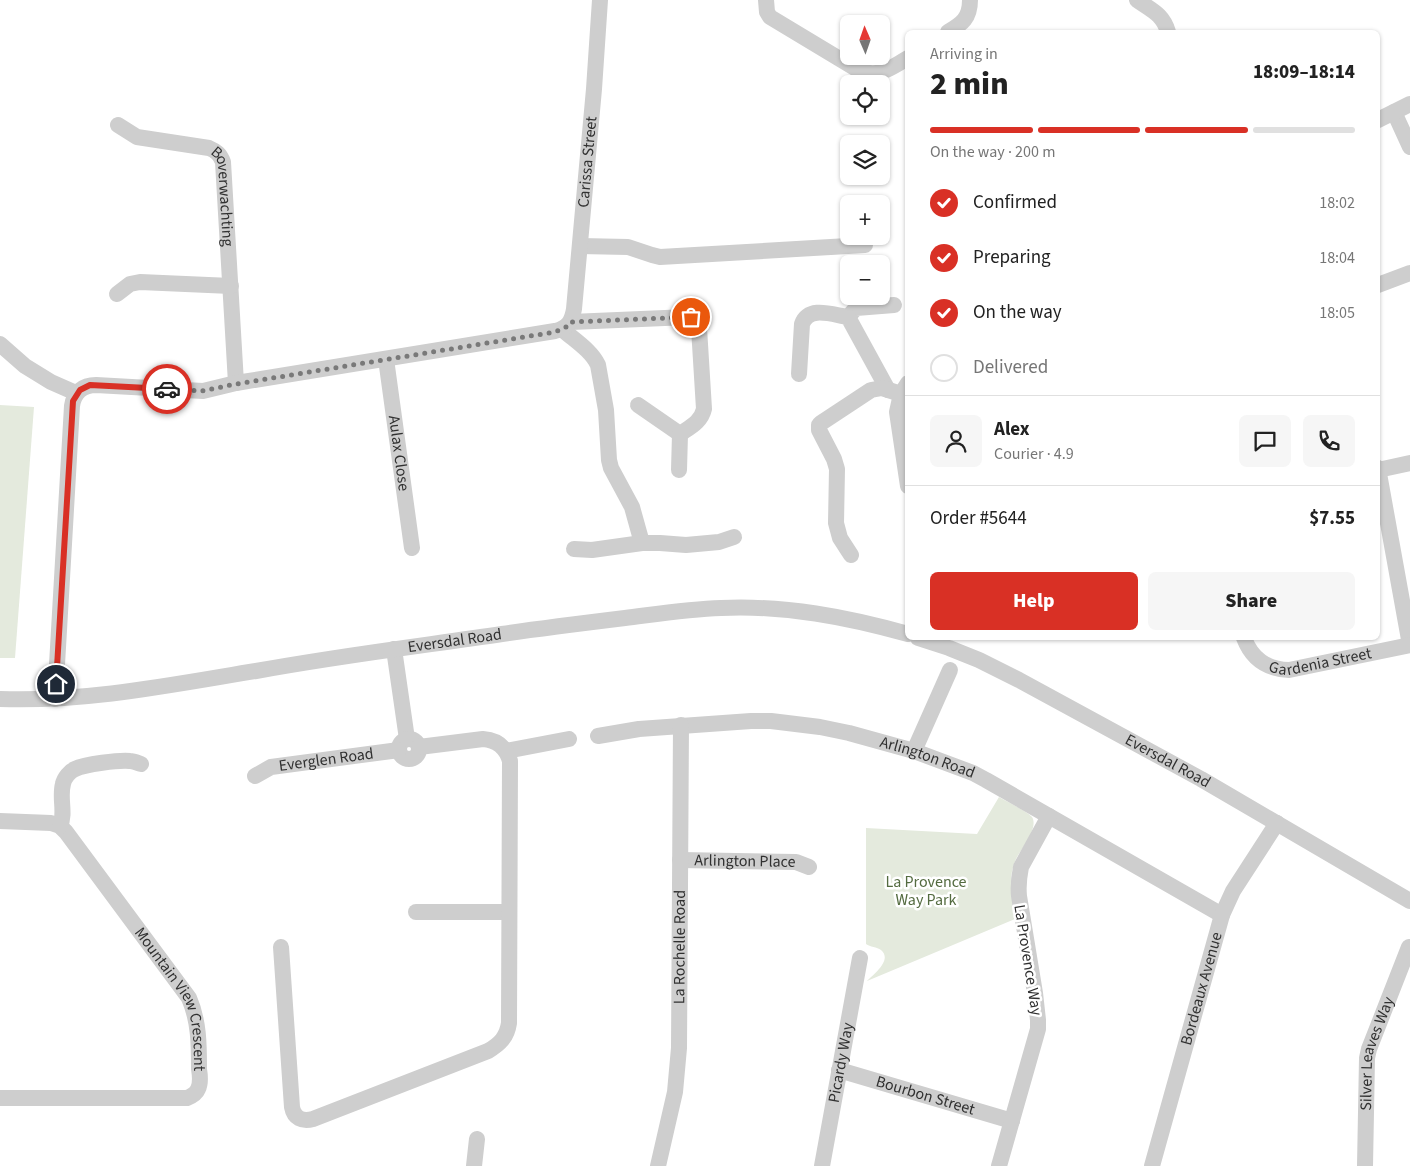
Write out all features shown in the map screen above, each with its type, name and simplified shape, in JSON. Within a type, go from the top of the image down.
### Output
[{"type":"street","name":"Carissa Street","points":[[566,326],[574,312],[600,0]]},
{"type":"street","points":[[766,0],[767,12],[770,17],[858,70],[870,74],[880,73],[905,60]]},
{"type":"street","points":[[952,30],[959,26],[967,17],[970,0]]},
{"type":"street","points":[[1137,0],[1161,18],[1165,22],[1167,30]]},
{"type":"street","points":[[1380,119],[1410,104]]},
{"type":"street","points":[[1394,112],[1410,147]]},
{"type":"street","name":"Boverwachting","points":[[118,125],[137,137],[209,148],[222,157],[236,384]]},
{"type":"street","points":[[580,246],[628,247],[660,257],[865,245]]},
{"type":"street","points":[[1380,284],[1410,273]]},
{"type":"street","points":[[116,294],[130,284],[140,282],[231,286]]},
{"type":"street","points":[[848,317],[854,310],[860,307],[894,305]]},
{"type":"street","points":[[799,374],[804,318],[816,312],[848,317],[899,389],[897,420],[905,468]]},
{"type":"street","points":[[55,699],[72,406],[76,393],[84,387],[96,384],[202,391],[555,332],[566,326],[691,317],[697,321],[699,328],[704,409],[699,420],[680,434]]},
{"type":"street","points":[[566,326],[596,359],[605,398],[609,460],[611,468],[632,507],[642,543]]},
{"type":"street","points":[[0,331],[30,360],[41,376]]},
{"type":"street","points":[[0,344],[25,366],[76,393]]},
{"type":"street","name":"Aulax Close","points":[[386,359],[412,548]]},
{"type":"street","points":[[851,555],[840,538],[836,523],[837,469],[819,430],[819,425],[871,390],[882,388],[899,389]]},
{"type":"street","points":[[638,405],[680,434]]},
{"type":"street","points":[[678,470],[680,434]]},
{"type":"street","points":[[1380,469],[1410,464]]},
{"type":"street","points":[[1380,480],[1410,645]]},
{"type":"street","points":[[574,549],[592,550],[660,542],[686,545],[719,542],[734,537]]},
{"type":"street","name":"Eversdal Road","points":[[0,699],[55,699],[98,696],[158,688],[394,649],[620,618],[722,608],[761,608],[830,615],[858,620],[905,633]]},
{"type":"street","name":"Eversdal Road","points":[[926,640],[979,660],[1019,680],[1201,778],[1410,901]]},
{"type":"street","name":"Gardenia Street","points":[[1245,640],[1254,656],[1277,670],[1289,670],[1410,645]]},
{"type":"street","points":[[394,649],[408,746]]},
{"type":"street","points":[[914,751],[950,670]]},
{"type":"street","name":"Arlington Road","points":[[598,736],[639,729],[681,725],[771,721],[820,727],[849,733],[914,751],[973,773],[1222,915]]},
{"type":"street","name":"La Rochelle Road","points":[[658,1166],[675,1092],[679,1048],[681,725]]},
{"type":"street","name":"Everglen Road","points":[[255,776],[271,767],[408,746],[483,739],[495,741],[506,751]]},
{"type":"street","points":[[281,947],[292,1107],[293,1111],[302,1120],[307,1120],[497,1046],[506,1035],[509,1023],[510,761],[506,751],[569,739]]},
{"type":"street","points":[[0,820],[51,823],[60,826],[63,820],[63,784],[69,773],[74,769],[82,766],[116,762],[130,761],[141,764]]},
{"type":"street","name":"La Provence Way","points":[[999,1166],[1038,1029],[1035,993],[1019,896],[1019,876],[1021,867],[1049,816]]},
{"type":"street","name":"Bordeaux Avenue","points":[[1152,1166],[1222,915],[1233,892],[1277,823]]},
{"type":"street","name":"Mountain View Crescent","points":[[0,1098],[186,1098],[194,1094],[199,1088],[199,1038],[190,998],[60,826]]},
{"type":"street","name":"Arlington Place","points":[[680,860],[796,862],[809,867]]},
{"type":"street","points":[[416,912],[509,912]]},
{"type":"street","name":"Silver Leaves Way","points":[[1365,1166],[1367,1058],[1409,947]]},
{"type":"street","name":"Picardy Way","points":[[822,1166],[860,958]]},
{"type":"street","name":"Bourbon Street","points":[[839,1070],[1012,1121]]},
{"type":"street","points":[[474,1166],[477,1139]]},
{"type":"green space","points":[[0,405],[34,407],[15,658],[0,658]]},
{"type":"green space","name":"La Provence Way Park","points":[[999,797],[1030,815],[1034,822],[1031,832],[1013,866],[1011,889],[1015,919],[867,981],[881,967],[885,958],[881,950],[866,944],[866,828],[977,834]]},
{"type":"way so far","points":[[167,389],[202,391],[555,332],[566,327],[570,322],[691,317]]},
{"type":"route","points":[[56,684],[74,397],[84,387],[96,384],[167,389]]}]
